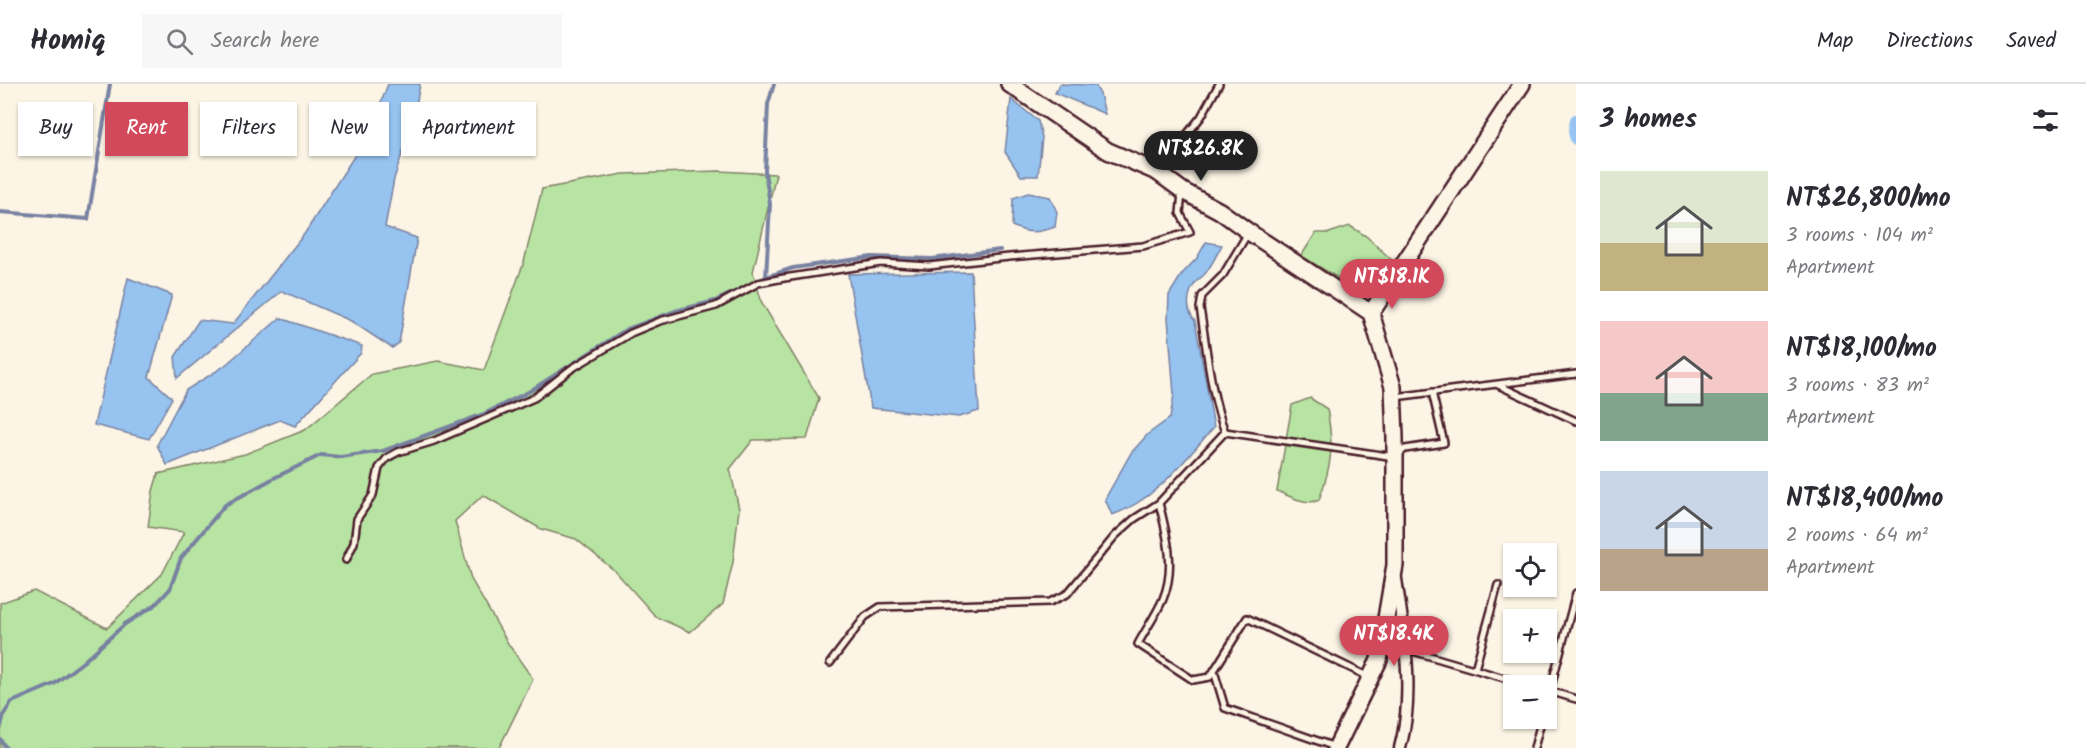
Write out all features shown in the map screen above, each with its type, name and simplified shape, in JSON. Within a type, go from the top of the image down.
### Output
[{"type":"main road","points":[[1009,84],[1108,150],[1157,172],[1183,191],[1220,211],[1371,313],[1394,397],[1395,565],[1379,660],[1337,748]]},
{"type":"main road","points":[[1371,313],[1522,84]]},
{"type":"street","points":[[1395,565],[1406,649],[1407,680],[1405,730],[1400,748]]},
{"type":"lane","points":[[1157,172],[1201,117],[1219,84]]},
{"type":"lane","points":[[346,560],[354,543],[357,519],[373,495],[379,468],[387,458],[398,452],[434,441],[534,398],[571,369],[631,333],[660,321],[716,306],[758,282],[881,263],[929,266],[1143,246],[1190,232],[1180,213],[1183,191]]},
{"type":"lane","points":[[1225,432],[1212,383],[1201,302],[1202,296],[1223,275],[1249,232]]},
{"type":"lane","points":[[1394,397],[1576,374]]},
{"type":"lane","points":[[1496,384],[1576,421]]},
{"type":"lane","points":[[1225,432],[1395,457],[1405,449],[1444,443],[1432,392]]},
{"type":"lane","points":[[830,663],[865,617],[880,607],[1050,602],[1067,594],[1115,536],[1134,519],[1159,503],[1225,432]]},
{"type":"lane","points":[[1159,503],[1169,543],[1169,571],[1163,598],[1138,644],[1193,680],[1210,677],[1247,618],[1371,677]]},
{"type":"lane","points":[[1475,669],[1498,585]]},
{"type":"lane","points":[[1553,675],[1576,593]]},
{"type":"lane","points":[[1382,640],[1503,678]]},
{"type":"lane","points":[[1214,671],[1225,708],[1337,748]]},
{"type":"lane","points":[[1557,693],[1576,699]]},
{"type":"lane","points":[[1534,748],[1539,729]]},
{"type":"green space","points":[[719,171],[776,174],[753,272],[762,303],[819,398],[807,439],[753,440],[730,469],[739,509],[733,562],[723,604],[690,632],[656,617],[616,572],[576,539],[541,529],[483,495],[455,521],[471,579],[509,645],[533,679],[499,748],[0,748],[0,603],[34,591],[107,628],[162,574],[184,532],[148,527],[158,474],[245,454],[305,430],[372,374],[438,361],[484,370],[524,262],[542,189],[623,174]]},
{"type":"green space","points":[[1350,226],[1366,236],[1394,262],[1370,294],[1360,291],[1301,256],[1316,233],[1329,233]]},
{"type":"green space","points":[[1310,398],[1327,409],[1331,434],[1327,476],[1319,500],[1314,502],[1298,500],[1277,491],[1292,405]]},
{"type":"water","points":[[388,84],[420,84],[417,102],[401,102],[401,156],[394,179],[385,227],[417,238],[399,343],[392,348],[351,321],[282,291],[177,378],[175,357],[199,320],[233,324],[305,233],[354,156],[389,156],[389,102],[381,102]]},
{"type":"water","points":[[1060,84],[1095,85],[1105,114],[1055,93]]},
{"type":"water","points":[[1011,99],[1038,121],[1042,137],[1038,176],[1021,176],[1005,152]]},
{"type":"water","points":[[1028,193],[1050,197],[1057,212],[1055,227],[1033,232],[1012,226],[1013,198]]},
{"type":"water","points":[[1206,242],[1222,245],[1206,273],[1194,285],[1188,301],[1195,321],[1214,427],[1156,490],[1128,508],[1112,515],[1105,499],[1131,453],[1148,434],[1170,418],[1174,394],[1168,318],[1169,295]]},
{"type":"water","points":[[971,272],[979,411],[959,417],[871,408],[848,274]]},
{"type":"water","points":[[128,278],[172,295],[149,377],[172,398],[149,439],[94,425]]},
{"type":"water","points":[[280,318],[362,346],[361,353],[295,426],[280,420],[167,465],[157,445],[186,390],[223,367]]},
{"type":"waterway","points":[[0,212],[88,219],[110,84]]},
{"type":"waterway","points":[[766,277],[770,204],[765,172],[768,104],[774,84]]},
{"type":"waterway","points":[[1576,120],[1574,132],[1576,139]]},
{"type":"waterway","points":[[0,730],[4,714],[12,702],[54,684],[83,662],[125,624],[155,605],[170,589],[181,558],[225,505],[321,455],[341,457],[383,451],[484,414],[530,391],[627,329],[675,311],[715,301],[766,277],[793,268],[872,257],[932,259],[1000,250]]},
{"type":"waterway","points":[[0,739],[6,748]]}]
